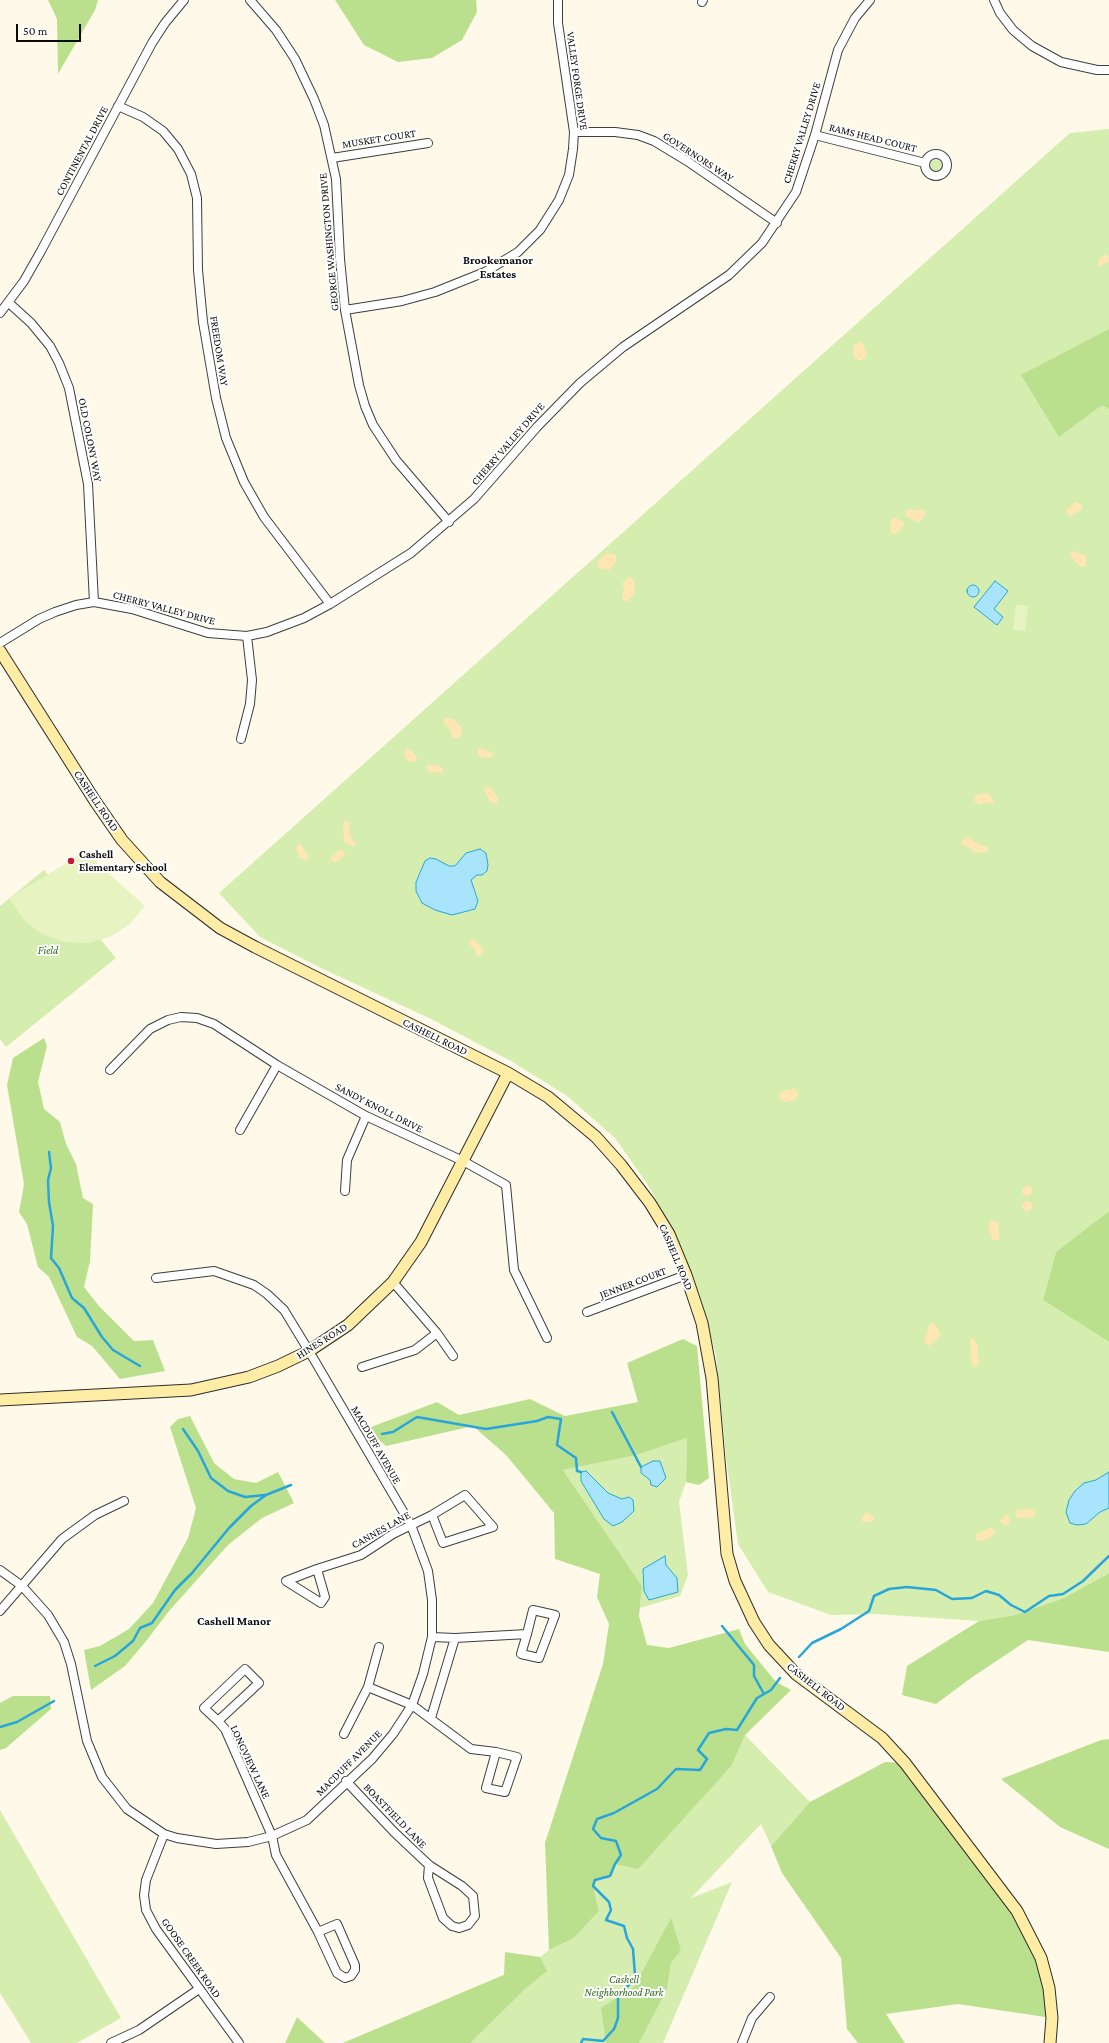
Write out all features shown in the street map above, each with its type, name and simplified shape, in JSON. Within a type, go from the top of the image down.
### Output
[{"type":"street","name":"CONTINENTAL DRIVE","points":[[0,313],[9,303],[41,252],[152,43],[164,23],[184,0]]},
{"type":"street","name":"GEORGE WASHINGTON DRIVE","points":[[250,0],[276,30],[295,59],[314,99],[324,125],[332,158],[338,201],[340,259],[345,310],[359,385],[373,425],[396,460],[450,522]]},
{"type":"street","name":"VALLEY FORGE DRIVE","points":[[345,310],[402,301],[435,292],[484,272],[518,252],[540,230],[559,200],[569,175],[574,132],[558,23],[558,0]]},
{"type":"street","name":"CHERRY VALLEY DRIVE","points":[[0,643],[39,619],[55,612],[76,605],[94,602],[132,608],[208,633],[247,636],[268,632],[285,626],[330,604],[395,565],[450,522],[490,484],[537,427],[580,382],[623,347],[729,275],[762,243],[777,223],[796,192],[816,135],[838,50],[855,18],[870,0]]},
{"type":"street","points":[[994,0],[1000,13],[1013,30],[1032,46],[1061,62],[1096,70],[1109,70]]},
{"type":"street","name":"FREEDOM WAY","points":[[118,106],[143,117],[163,131],[178,149],[192,174],[197,198],[198,270],[203,322],[216,398],[226,438],[244,482],[264,517],[330,604]]},
{"type":"street","name":"GOVERNORS WAY","points":[[574,132],[615,132],[638,135],[654,141],[687,161],[777,223]]},
{"type":"street","name":"RAMS HEAD COURT","points":[[816,135],[925,163]]},
{"type":"street","name":"MUSKET COURT","points":[[332,158],[428,143]]},
{"type":"street","name":"OLD COLONY WAY","points":[[9,303],[31,324],[50,346],[65,375],[71,394],[88,484],[94,602]]},
{"type":"street","points":[[241,739],[250,704],[252,680],[247,636]]},
{"type":"street","name":"CASHELL ROAD","points":[[0,651],[95,801],[122,840],[160,882],[194,910],[220,928],[255,947],[508,1073],[548,1097],[596,1137],[616,1159],[650,1203],[669,1234],[686,1275],[702,1323],[709,1363],[728,1554],[735,1581],[754,1622],[769,1645],[796,1674],[882,1738],[905,1763],[1017,1911],[1040,1958],[1049,1988],[1052,2018],[1050,2043]]},
{"type":"street","name":"SANDY KNOLL DRIVE","points":[[110,1070],[150,1029],[168,1020],[181,1017],[197,1018],[214,1024],[277,1065],[366,1116],[463,1161],[506,1185],[514,1270],[547,1338]]},
{"type":"street","points":[[240,1130],[277,1065]]},
{"type":"street","name":"HINES ROAD","points":[[0,1400],[191,1390],[249,1377],[278,1366],[309,1351],[348,1325],[393,1282],[421,1242],[508,1073]]},
{"type":"street","points":[[345,1191],[348,1160],[366,1116]]},
{"type":"street","name":"MACDUFF AVENUE","points":[[0,1570],[22,1586],[48,1615],[64,1642],[71,1664],[87,1741],[102,1777],[127,1809],[164,1834],[189,1841],[216,1844],[248,1842],[272,1836],[307,1820],[346,1781],[372,1759],[393,1734],[412,1705],[423,1674],[432,1637],[432,1600],[428,1571],[419,1542],[411,1525],[309,1351],[284,1310],[267,1294],[254,1285],[214,1271],[156,1278]]},
{"type":"street","name":"JENNER COURT","points":[[587,1312],[686,1275]]},
{"type":"street","points":[[393,1282],[437,1333],[453,1356]]},
{"type":"street","points":[[362,1367],[414,1350],[437,1333]]},
{"type":"street","name":"CANNES LANE","points":[[317,1569],[325,1597],[321,1603],[286,1581],[317,1569],[361,1555],[465,1495],[493,1527],[443,1543],[432,1515]]},
{"type":"street","points":[[0,1611],[62,1539],[95,1515],[124,1502]]},
{"type":"street","points":[[532,1610],[555,1615],[539,1658],[521,1654],[527,1634],[532,1610]]},
{"type":"street","points":[[432,1637],[455,1638],[527,1634]]},
{"type":"street","points":[[431,1718],[455,1638]]},
{"type":"street","points":[[344,1734],[368,1686],[379,1647]]},
{"type":"street","name":"LONGVIEW LANE","points":[[218,1721],[260,1683],[245,1669],[204,1708],[225,1729],[272,1836],[276,1855],[318,1932],[337,1973],[345,1978],[352,1976],[355,1970],[355,1965],[337,1924],[318,1932]]},
{"type":"street","points":[[368,1686],[412,1705],[471,1749],[496,1752],[517,1757],[505,1792],[486,1788],[496,1752]]},
{"type":"street","name":"BOASTFIELD LANE","points":[[346,1781],[394,1832],[429,1865],[462,1886],[472,1896],[475,1916],[468,1925],[459,1928],[452,1926],[443,1918],[428,1878],[429,1865]]},
{"type":"street","name":"GOOSE CREEK ROAD","points":[[164,1834],[146,1880],[144,1895],[146,1910],[156,1929],[240,2043]]},
{"type":"street","points":[[111,2043],[139,2030],[199,1989]]},
{"type":"street","points":[[742,2043],[752,2018],[770,1997]]},
{"type":"green space","points":[[48,0],[98,0],[95,10],[58,74],[57,19]]},
{"type":"green space","points":[[335,0],[476,0],[477,12],[462,40],[432,58],[398,62],[364,45]]},
{"type":"green space","points":[[1109,129],[1109,1211],[1056,1252],[1043,1300],[1109,1342],[1109,1573],[1064,1598],[1015,1615],[979,1621],[875,1614],[831,1615],[768,1592],[738,1544],[726,1458],[716,1355],[695,1283],[676,1235],[648,1185],[615,1138],[567,1096],[511,1061],[431,1019],[323,969],[260,937],[219,893],[1070,133]]},
{"type":"green space","points":[[934,160],[938,160],[942,166],[938,172],[934,172],[930,168],[930,164]]},
{"type":"green space","points":[[1109,329],[1109,409],[1102,405],[1059,437],[1021,375]]},
{"type":"green space","points":[[1016,605],[1028,606],[1025,631],[1013,629]]},
{"type":"green space","points":[[85,852],[145,906],[130,924],[110,937],[88,943],[64,942],[42,934],[24,920],[9,898]]},
{"type":"green space","name":"Field","points":[[44,870],[116,958],[6,1047],[0,1039],[0,906]]},
{"type":"green space","points":[[44,1038],[47,1046],[38,1082],[44,1109],[60,1122],[66,1144],[76,1164],[83,1198],[93,1204],[90,1261],[84,1287],[99,1306],[134,1341],[153,1340],[165,1371],[120,1379],[92,1346],[77,1337],[49,1277],[38,1267],[27,1224],[19,1212],[24,1184],[7,1085],[13,1058]]},
{"type":"green space","points":[[1109,1211],[1109,1342],[1043,1300],[1056,1252]]},
{"type":"green space","points":[[683,1339],[697,1346],[709,1478],[699,1485],[686,1482],[687,1438],[637,1455],[563,1470],[642,1586],[639,1616],[647,1645],[669,1648],[739,1629],[745,1644],[776,1682],[791,1690],[745,1735],[732,1765],[638,1869],[615,1864],[610,1876],[595,1880],[593,1886],[599,1911],[574,1938],[549,1950],[545,1843],[603,1664],[609,1624],[597,1597],[600,1574],[555,1559],[554,1513],[506,1455],[473,1426],[386,1446],[366,1429],[437,1402],[459,1415],[530,1399],[565,1416],[638,1402],[627,1363]]},
{"type":"green space","points":[[190,1416],[214,1463],[234,1479],[256,1483],[278,1472],[294,1503],[262,1518],[228,1545],[169,1611],[125,1666],[91,1690],[84,1650],[100,1646],[129,1629],[153,1603],[188,1538],[196,1508],[170,1427],[178,1419]]},
{"type":"green space","points":[[687,1438],[686,1482],[679,1502],[688,1575],[680,1596],[640,1608],[642,1586],[563,1470],[637,1455]]},
{"type":"green space","points":[[1109,1573],[1109,1652],[1028,1640],[971,1678],[936,1704],[902,1695],[907,1666],[979,1621],[1015,1615],[1064,1598]]},
{"type":"green space","points":[[13,1696],[50,1696],[51,1709],[6,1748],[0,1750],[0,1703]]},
{"type":"green space","name":"Cashell Neighborhood Park","points":[[745,1735],[810,1802],[771,1846],[761,1824],[691,1898],[732,1882],[663,2043],[343,2043],[541,1959],[540,1957],[549,1950],[574,1938],[599,1911],[593,1886],[595,1880],[604,1879],[615,1864],[732,1765]]},
{"type":"green space","points":[[1109,1739],[1109,1849],[1060,1827],[1001,1779],[1101,1740]]},
{"type":"green space","points":[[885,1762],[905,1763],[1032,1938],[1052,2018],[958,2004],[886,2014],[905,2043],[858,2043],[847,2029],[841,1958],[782,1873],[771,1846],[810,1802]]},
{"type":"green space","points":[[0,1810],[121,2018],[77,2043],[31,2043],[0,1993]]},
{"type":"green space","points":[[671,1918],[681,1950],[671,1963],[667,1989],[639,2043],[606,2043],[601,2008],[634,1987]]},
{"type":"green space","points":[[505,1952],[540,1957],[547,1971],[526,1988],[470,2043],[343,2043],[504,1975]]},
{"type":"green space","points":[[297,2017],[325,2043],[285,2043]]},
{"type":"sand","points":[[1104,254],[1108,256],[1109,261],[1100,266],[1098,261]]},
{"type":"sand","points":[[861,342],[867,355],[865,359],[858,361],[854,356],[853,348],[854,345]]},
{"type":"sand","points":[[1076,502],[1082,505],[1082,509],[1071,516],[1067,514],[1067,509]]},
{"type":"sand","points":[[911,509],[916,511],[922,509],[926,512],[919,523],[906,516],[906,511]]},
{"type":"sand","points":[[895,517],[904,523],[904,525],[897,533],[892,534],[890,527],[892,518]]},
{"type":"sand","points":[[1073,551],[1086,556],[1086,567],[1080,566],[1072,559],[1070,553]]},
{"type":"sand","points":[[607,553],[616,555],[616,562],[609,570],[597,568],[599,560]]},
{"type":"sand","points":[[629,577],[634,580],[635,592],[628,601],[624,601],[622,597],[624,591],[622,583]]},
{"type":"sand","points":[[444,718],[453,719],[461,726],[462,732],[459,738],[455,739],[452,737],[449,728],[444,724]]},
{"type":"sand","points":[[479,748],[493,753],[492,758],[478,756],[477,751]]},
{"type":"sand","points":[[406,749],[410,749],[417,757],[416,761],[410,762],[405,758],[404,754]]},
{"type":"sand","points":[[427,765],[440,766],[443,773],[427,771]]},
{"type":"sand","points":[[485,787],[491,788],[498,798],[497,803],[495,804],[489,800],[484,790]]},
{"type":"sand","points":[[988,793],[994,800],[993,803],[985,802],[980,805],[975,802],[974,800],[976,795]]},
{"type":"sand","points":[[345,821],[349,822],[350,837],[356,843],[353,847],[344,842],[343,825]]},
{"type":"sand","points":[[967,836],[977,844],[988,847],[988,851],[976,853],[970,848],[962,845],[961,842]]},
{"type":"sand","points":[[299,843],[309,856],[309,859],[304,860],[299,857],[296,848]]},
{"type":"sand","points":[[339,850],[344,851],[345,855],[335,863],[330,858]]},
{"type":"sand","points":[[474,939],[484,950],[480,956],[476,955],[476,950],[469,944],[469,942]]},
{"type":"sand","points":[[794,1088],[798,1092],[798,1096],[792,1101],[785,1102],[779,1097],[783,1091]]},
{"type":"sand","points":[[1025,1186],[1029,1186],[1031,1187],[1031,1195],[1025,1196],[1022,1193],[1022,1189]]},
{"type":"sand","points":[[1025,1201],[1029,1201],[1031,1202],[1031,1210],[1025,1211],[1022,1208],[1022,1204]]},
{"type":"sand","points":[[991,1221],[999,1222],[998,1230],[1000,1237],[998,1240],[992,1239],[988,1225]]},
{"type":"sand","points":[[930,1323],[933,1323],[936,1326],[941,1335],[929,1346],[924,1342]]},
{"type":"sand","points":[[970,1339],[974,1339],[978,1345],[977,1351],[979,1362],[975,1368],[972,1364]]},
{"type":"sand","points":[[1031,1509],[1036,1512],[1034,1517],[1019,1518],[1015,1516],[1017,1510]]},
{"type":"sand","points":[[866,1512],[873,1516],[874,1521],[863,1522],[861,1519]]},
{"type":"sand","points":[[1006,1515],[1009,1516],[1010,1521],[1007,1525],[1003,1525],[1000,1520]]},
{"type":"sand","points":[[993,1527],[995,1533],[989,1538],[978,1541],[975,1538],[977,1534]]},
{"type":"water","points":[[995,581],[1008,591],[994,609],[1003,617],[997,625],[974,607]]},
{"type":"water","points":[[971,585],[975,585],[979,591],[975,597],[971,597],[967,593],[967,589]]},
{"type":"water","points":[[480,849],[486,853],[488,865],[487,871],[482,875],[477,875],[471,880],[478,901],[475,909],[452,915],[435,910],[422,903],[416,891],[416,882],[425,861],[430,858],[436,859],[449,866],[455,866],[466,853]]},
{"type":"water","points":[[653,1461],[660,1461],[666,1478],[657,1487],[651,1485],[650,1480],[641,1473],[641,1467]]},
{"type":"water","points":[[586,1471],[608,1493],[622,1499],[629,1497],[633,1500],[634,1511],[622,1522],[613,1526],[604,1519],[581,1481],[581,1472]]},
{"type":"water","points":[[1109,1472],[1109,1508],[1100,1512],[1086,1524],[1077,1525],[1070,1523],[1066,1512],[1069,1500],[1075,1491],[1084,1483],[1096,1480]]},
{"type":"water","points":[[665,1556],[666,1565],[677,1578],[678,1592],[649,1600],[644,1591],[643,1569]]},
{"type":"waterway","points":[[49,1152],[51,1168],[48,1180],[49,1202],[53,1226],[51,1258],[59,1268],[72,1298],[84,1308],[102,1337],[113,1350],[140,1366]]},
{"type":"waterway","points":[[612,1412],[641,1467]]},
{"type":"waterway","points":[[382,1434],[393,1432],[417,1417],[486,1429],[537,1421],[548,1417],[561,1419],[557,1445],[576,1458],[577,1471],[581,1472]]},
{"type":"waterway","points":[[183,1429],[198,1451],[211,1478],[228,1491],[245,1497],[265,1495]]},
{"type":"waterway","points":[[95,1666],[115,1656],[133,1641],[140,1628],[152,1623],[175,1590],[192,1573],[229,1528],[251,1506],[266,1495],[291,1485]]},
{"type":"waterway","points":[[799,1657],[812,1643],[841,1629],[869,1611],[874,1596],[889,1589],[907,1587],[936,1590],[952,1599],[972,1598],[986,1591],[999,1595],[1011,1605],[1025,1612],[1049,1596],[1063,1594],[1083,1581],[1109,1556]]},
{"type":"waterway","points":[[722,1626],[754,1665],[754,1676],[764,1694]]},
{"type":"waterway","points":[[581,2043],[583,2039],[603,2041],[614,2029],[618,2018],[618,1995],[631,1983],[635,1975],[633,1949],[627,1938],[624,1926],[606,1920],[611,1910],[609,1902],[593,1886],[595,1880],[610,1876],[621,1855],[616,1841],[601,1838],[593,1829],[597,1819],[614,1813],[657,1789],[676,1769],[700,1770],[707,1759],[698,1750],[709,1733],[726,1729],[737,1730],[757,1698],[771,1690],[780,1678]]},
{"type":"waterway","points":[[0,1727],[17,1722],[54,1701]]},
{"type":"place","name":"Cashell Elementary School","points":[[71,861]]},
{"type":"district","name":"Brookemanor Estates","points":[[498,267]]},
{"type":"district","name":"Cashell Manor","points":[[234,1621]]}]
